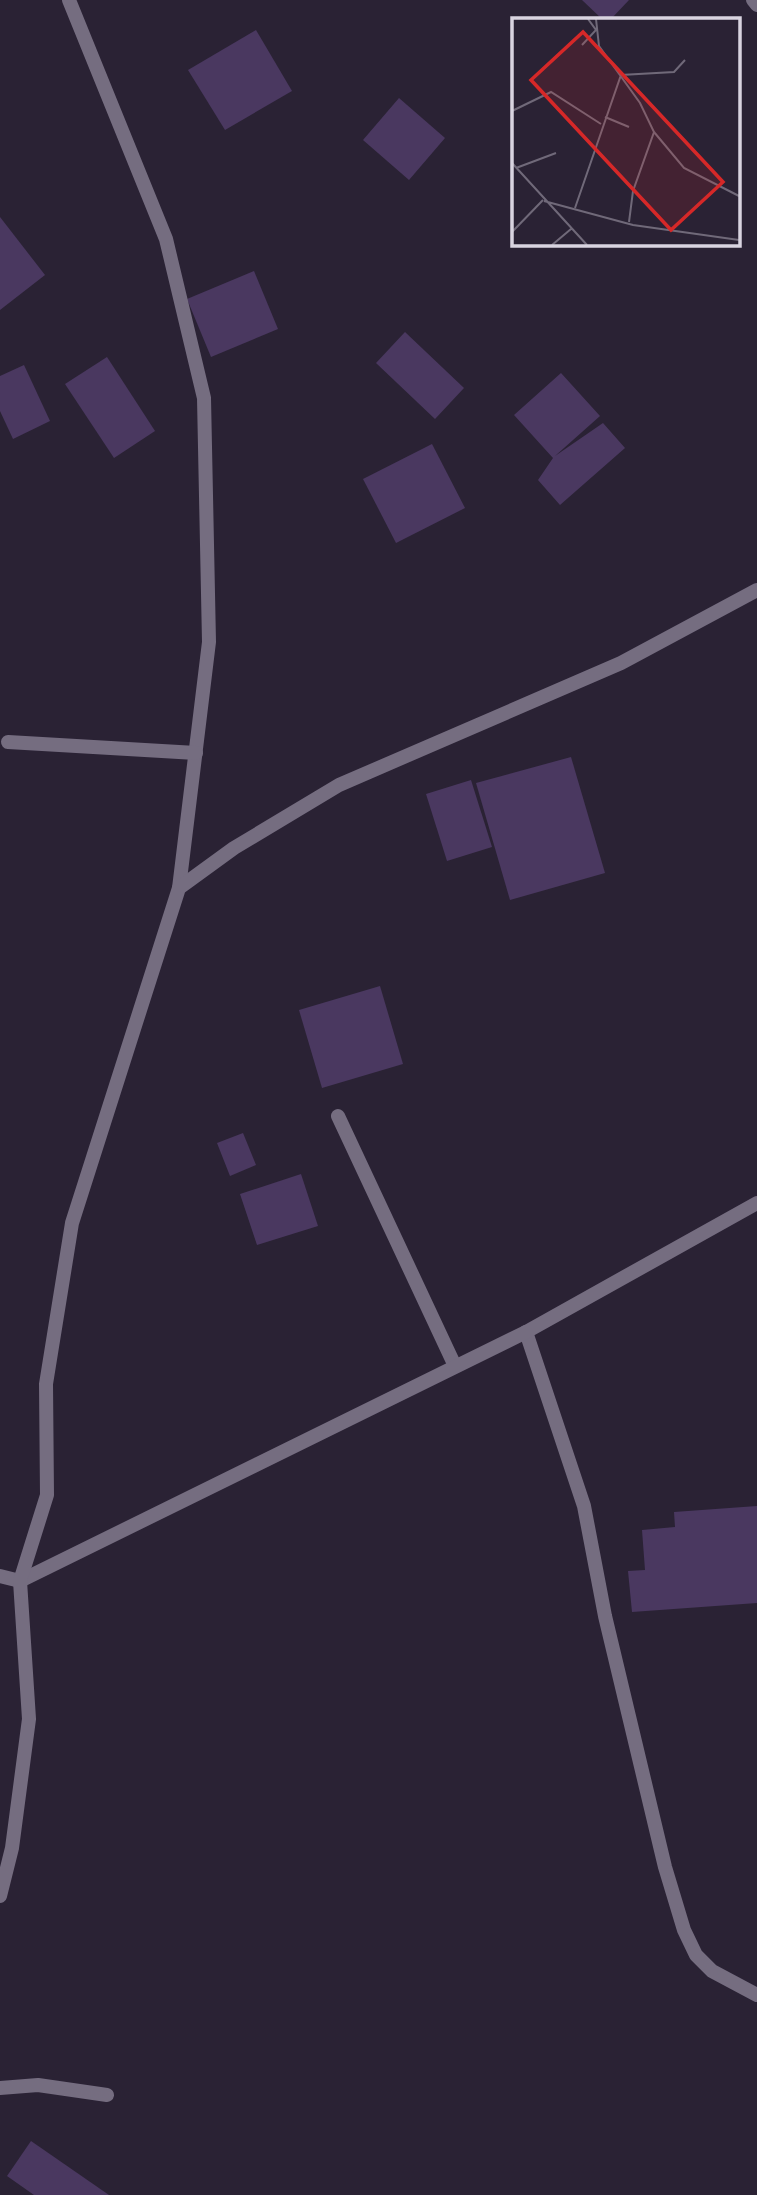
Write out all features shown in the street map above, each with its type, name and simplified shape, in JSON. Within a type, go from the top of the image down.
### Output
[{"type":"street","points":[[0,1896],[12,1848],[29,1719],[20,1581],[47,1495],[46,1384],[72,1223],[179,888],[209,642],[204,398],[166,239],[69,0]]},
{"type":"street","points":[[753,0],[757,5]]},
{"type":"street","points":[[179,888],[234,848],[338,785],[621,663],[757,590]]},
{"type":"street","points":[[8,742],[196,753]]},
{"type":"street","points":[[338,1116],[455,1366]]},
{"type":"street","points":[[0,1576],[20,1581],[526,1332],[757,1203]]},
{"type":"street","points":[[526,1332],[584,1506],[605,1616],[684,1930],[696,1955],[712,1970],[757,1995]]},
{"type":"street","points":[[0,2088],[37,2085],[107,2095]]},
{"type":"building","points":[[582,0],[629,0],[612,18],[601,18]]},
{"type":"building","points":[[256,30],[292,91],[225,130],[188,70]]},
{"type":"building","points":[[399,98],[445,138],[409,180],[363,140]]},
{"type":"building","points":[[0,217],[45,275],[0,310]]},
{"type":"building","points":[[254,271],[278,329],[211,357],[187,299]]},
{"type":"building","points":[[405,332],[464,388],[435,419],[376,363]]},
{"type":"building","points":[[107,357],[155,431],[114,458],[65,384]]},
{"type":"building","points":[[24,365],[50,421],[13,439],[0,411],[0,376]]},
{"type":"building","points":[[561,373],[600,416],[555,456],[603,423],[625,448],[560,505],[538,480],[553,458],[514,415]]},
{"type":"building","points":[[432,444],[465,508],[396,543],[363,479]]},
{"type":"building","points":[[571,757],[605,873],[510,900],[476,783]]},
{"type":"building","points":[[471,780],[492,847],[447,861],[426,794]]},
{"type":"building","points":[[380,986],[403,1064],[322,1088],[299,1010]]},
{"type":"building","points":[[243,1133],[256,1165],[230,1176],[217,1143]]},
{"type":"building","points":[[301,1174],[318,1226],[257,1245],[240,1194]]},
{"type":"building","points":[[757,1506],[757,1603],[632,1612],[628,1571],[645,1570],[642,1530],[675,1527],[674,1512]]},
{"type":"building","points":[[31,2141],[109,2195],[34,2195],[7,2176]]}]
